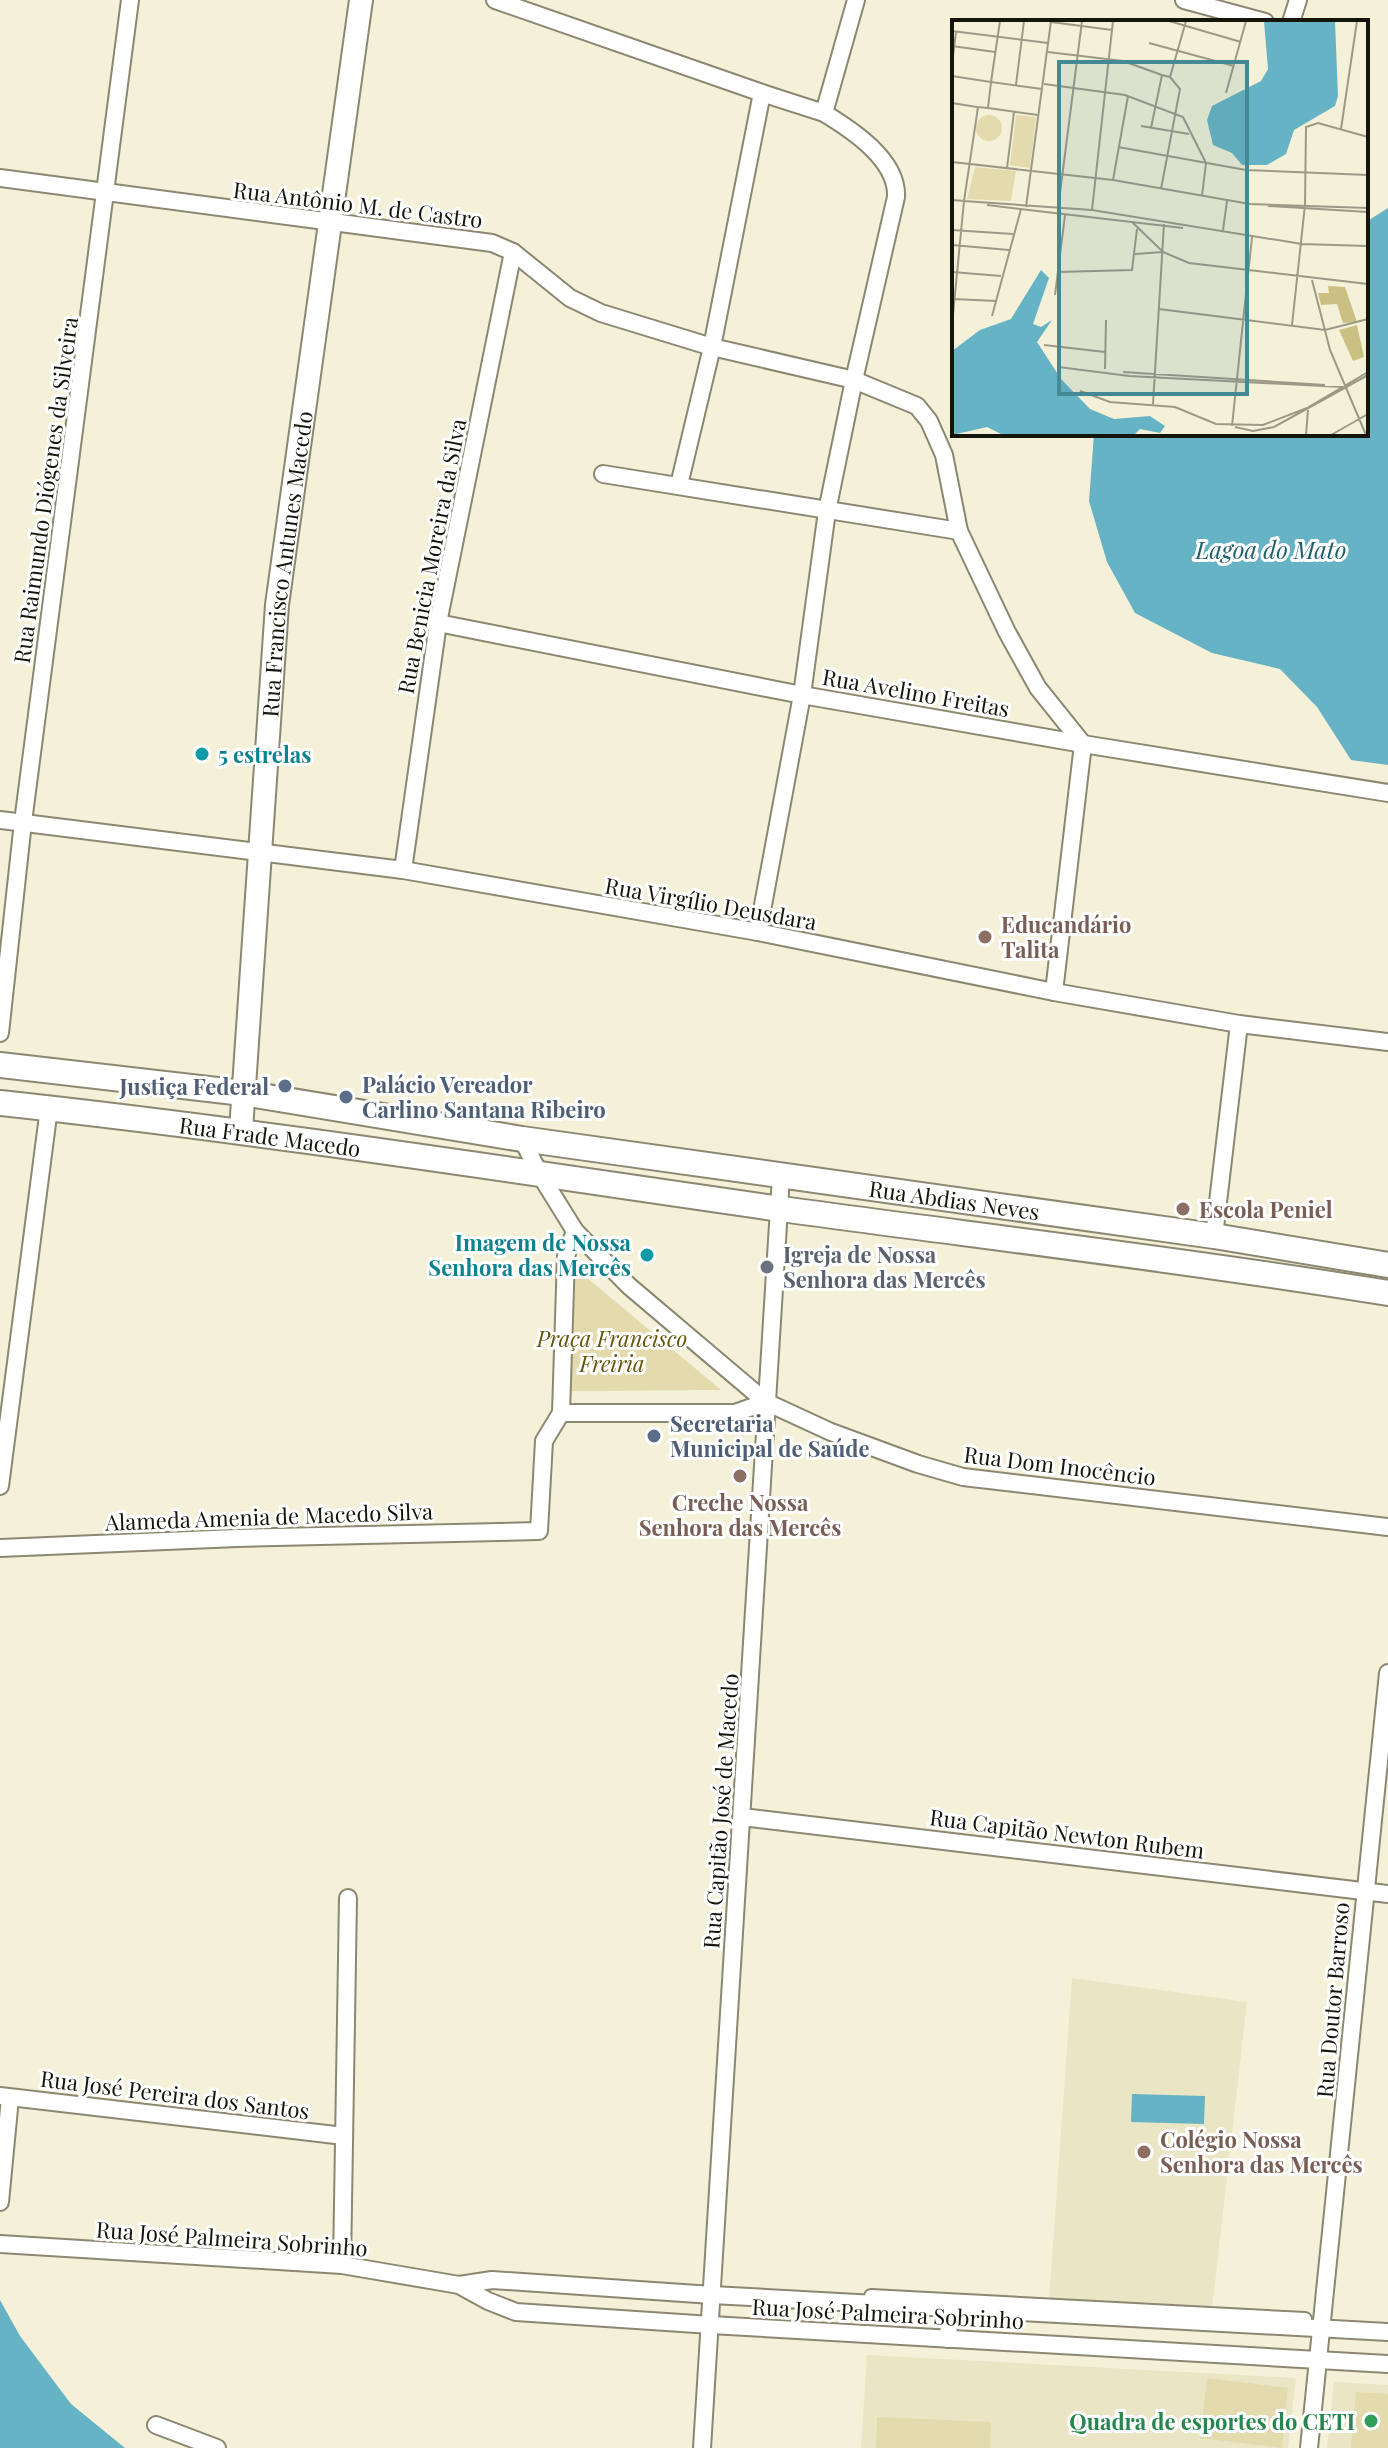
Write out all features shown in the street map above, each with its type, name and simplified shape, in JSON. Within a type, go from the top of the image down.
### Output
[{"type":"main road","name":"Rua Frade Macedo","points":[[0,1065],[243,1093],[522,1139]]},
{"type":"main road","name":"Rua Frade Macedo","points":[[0,1103],[241,1130],[539,1173]]},
{"type":"main road","name":"Rua Abdias Neves","points":[[522,1139],[1214,1236],[1388,1265]]},
{"type":"main road","name":"Rua Abdias Neves","points":[[539,1173],[778,1208],[1090,1248],[1388,1293]]},
{"type":"main road","points":[[1090,1248],[1095,1220]]},
{"type":"street","name":"Rua Raimundo Diógenes da Silveira","points":[[0,1033],[23,822],[130,0]]},
{"type":"street","name":"Rua Francisco Antunes Macedo","points":[[241,1130],[277,605],[361,0]]},
{"type":"street","points":[[495,0],[824,113],[845,126],[891,173],[896,191],[827,511],[802,695],[758,932]]},
{"type":"street","points":[[824,113],[856,0]]},
{"type":"street","points":[[1184,0],[1258,20]]},
{"type":"street","points":[[1292,20],[1298,0]]},
{"type":"street","points":[[679,485],[712,347],[762,93]]},
{"type":"street","name":"Rua Antônio M. de Castro","points":[[0,178],[492,243],[513,252],[570,298],[601,313],[712,347],[854,380],[917,406],[929,421],[944,455],[959,531]]},
{"type":"street","name":"Rua Benicia Moreira da Silva","points":[[403,870],[438,623],[513,252]]},
{"type":"street","points":[[603,474],[959,531],[1007,632],[1038,688],[1083,744],[1054,992]]},
{"type":"street","name":"Rua Avelino Freitas","points":[[438,623],[802,695],[1388,793]]},
{"type":"street","name":"Rua Virgílio Deusdara","points":[[0,820],[403,870],[758,932],[1054,992],[1239,1024],[1388,1042]]},
{"type":"street","points":[[1214,1236],[1239,1024]]},
{"type":"street","points":[[0,1486],[49,1108]]},
{"type":"street","name":"Rua Dom Inocêncio","points":[[522,1139],[575,1231],[629,1286],[766,1402],[854,1441],[963,1477],[1388,1527]]},
{"type":"street","name":"Rua Capitão José de Macedo","points":[[702,2448],[781,1176]]},
{"type":"street","points":[[575,1231],[566,1256],[561,1413],[735,1413],[766,1402]]},
{"type":"street","name":"Alameda Amenia de Macedo Silva","points":[[0,1548],[237,1538],[539,1531],[544,1441],[561,1413]]},
{"type":"street","name":"Rua Doutor Barroso","points":[[1309,2448],[1388,1673]]},
{"type":"street","name":"Rua Capitão Newton Rubem","points":[[742,1817],[1388,1894]]},
{"type":"street","points":[[342,2265],[348,1898]]},
{"type":"street","points":[[0,2202],[5,2097]]},
{"type":"street","name":"Rua José Pereira dos Santos","points":[[5,2097],[344,2136]]},
{"type":"street","name":"Rua José Palmeira Sobrinho","points":[[0,2244],[342,2265],[459,2285],[492,2280],[1388,2332]]},
{"type":"street","name":"Rua José Palmeira Sobrinho","points":[[459,2285],[516,2312],[1388,2364]]},
{"type":"street","points":[[732,2289],[1305,2319]]},
{"type":"street","points":[[948,2339],[950,2308]]},
{"type":"street","points":[[156,2425],[217,2448]]},
{"type":"shaded area","name":"Colégio Nossa Senhora das Mercês","points":[[1072,1978],[1247,2002],[1212,2309],[1049,2301]]},
{"type":"shaded area","points":[[867,2355],[1296,2378],[1288,2448],[861,2448]]},
{"type":"shaded area","points":[[1334,2382],[1388,2385],[1388,2448],[1327,2448]]},
{"type":"green space","name":"Praça Francisco Freiria","points":[[573,1266],[721,1390],[571,1391]]},
{"type":"green space","points":[[1207,2378],[1288,2388],[1282,2448],[1200,2438]]},
{"type":"green space","name":"Quadra de esportes do CETI","points":[[1356,2392],[1388,2394],[1388,2448],[1351,2448]]},
{"type":"green space","points":[[877,2417],[991,2422],[990,2448],[876,2448]]},
{"type":"water","name":"Lagoa do Mato","points":[[1388,208],[1388,765],[1351,760],[1317,707],[1280,669],[1212,653],[1135,613],[1107,562],[1089,501],[1094,436],[1368,436],[1368,221]]},
{"type":"water","points":[[1132,2094],[1205,2096],[1204,2124],[1131,2122]]},
{"type":"water","points":[[0,2300],[20,2336],[71,2404],[125,2448],[0,2448]]},
{"type":"place","name":"5 estrelas","points":[[202,754]]},
{"type":"place","name":"Educandário Talita","points":[[985,937]]},
{"type":"place","name":"Justiça Federal","points":[[285,1086]]},
{"type":"place","name":"Palácio Vereador Carlino Santana Ribeiro","points":[[346,1097]]},
{"type":"place","name":"Escola Peniel","points":[[1183,1209]]},
{"type":"place","name":"Imagem de Nossa Senhora das Mercês","points":[[647,1255]]},
{"type":"place","name":"Igreja de Nossa Senhora das Mercês","points":[[767,1267]]},
{"type":"place","name":"Secretaria Municipal de Saúde","points":[[654,1436]]},
{"type":"place","name":"Creche Nossa Senhora das Mercês","points":[[740,1476]]},
{"type":"place","name":"Colégio Nossa Senhora das Mercês","points":[[1144,2152]]},
{"type":"place","name":"Quadra de esportes do CETI","points":[[1371,2421]]}]
